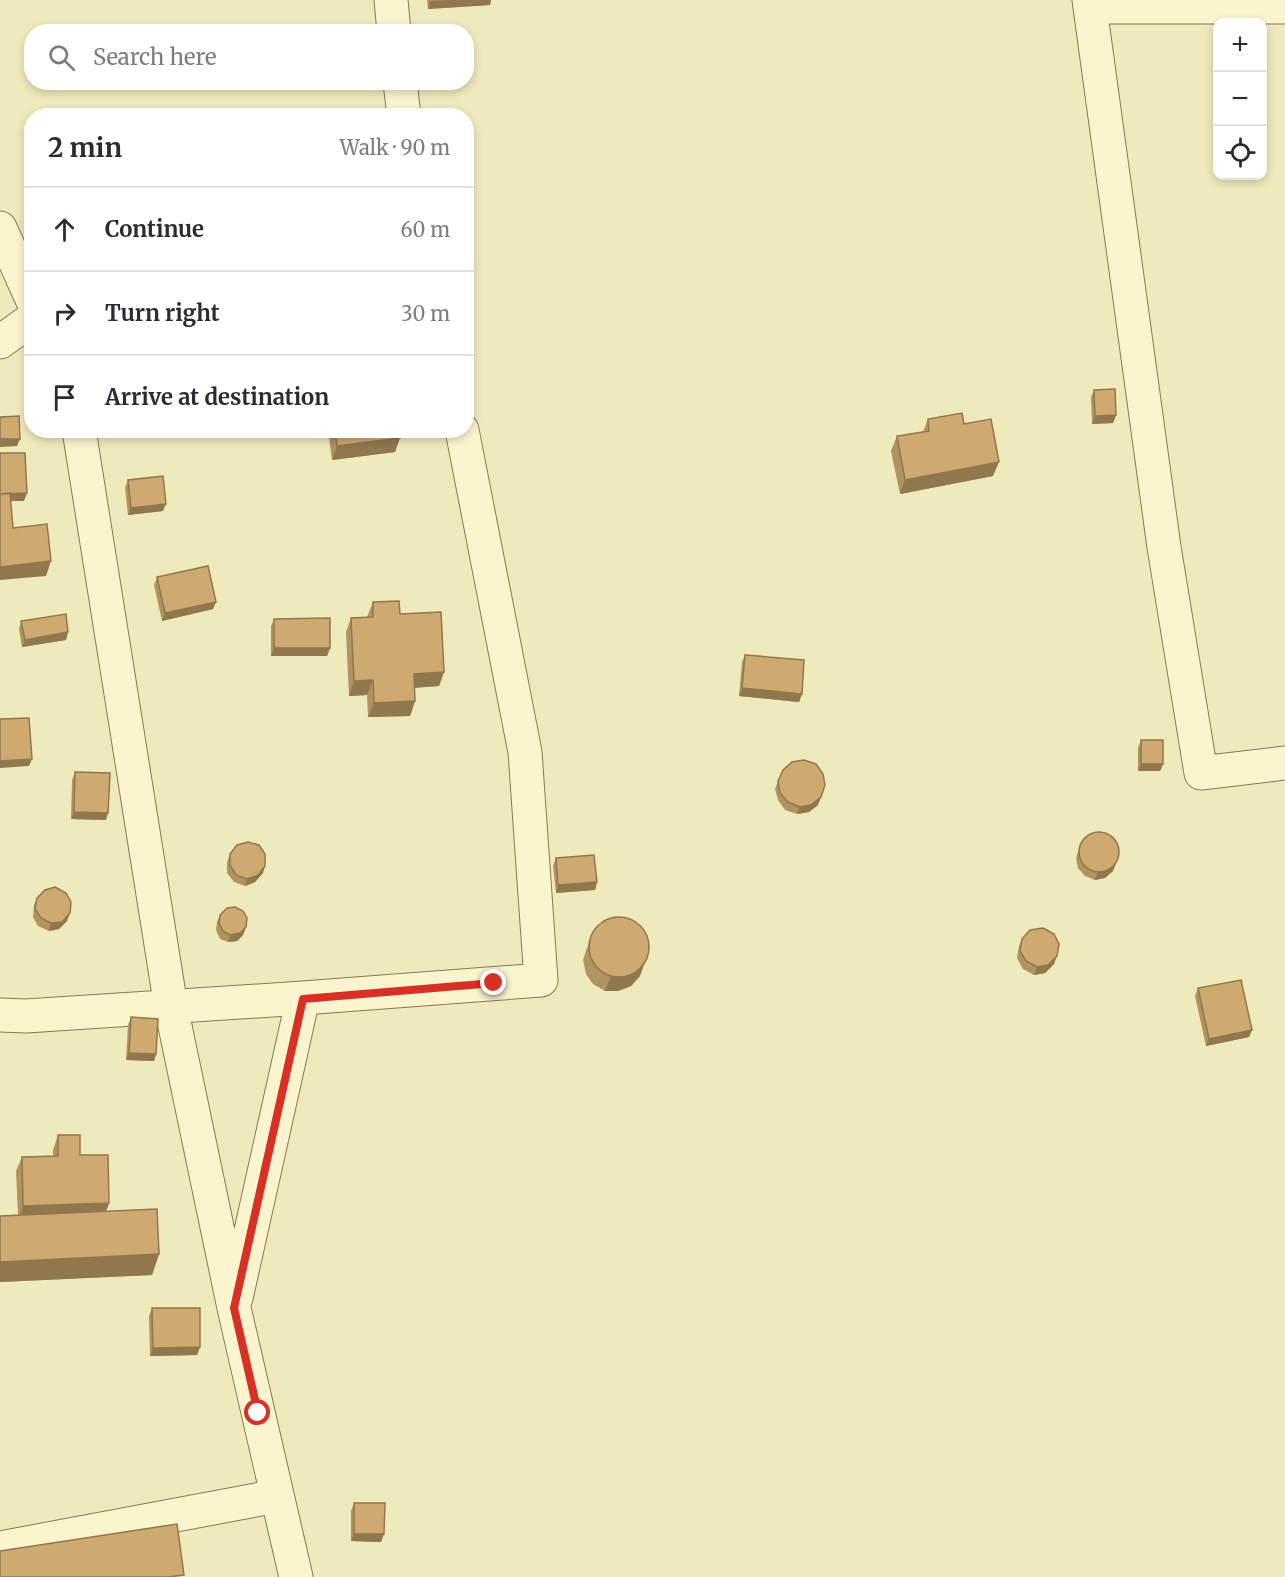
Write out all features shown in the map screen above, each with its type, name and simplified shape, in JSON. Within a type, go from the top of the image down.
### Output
[{"type":"street","points":[[390,0],[393,24]]},
{"type":"street","points":[[1285,7],[1090,4],[1164,546],[1201,773],[1285,763]]},
{"type":"street","points":[[401,90],[403,108]]},
{"type":"street","points":[[0,228],[24,281]]},
{"type":"street","points":[[0,342],[24,325]]},
{"type":"street","points":[[80,438],[171,1007],[234,1308],[297,1577]]},
{"type":"street","points":[[0,1015],[26,1016],[303,999],[541,980],[525,752],[464,438]]},
{"type":"street","points":[[234,1308],[303,999]]},
{"type":"street","points":[[0,1548],[277,1496]]},
{"type":"building","points":[[1115,389],[1116,415],[1095,416],[1094,390]]},
{"type":"building","points":[[962,413],[964,424],[991,419],[999,462],[905,480],[897,436],[929,431],[928,419]]},
{"type":"building","points":[[19,416],[20,439],[0,439],[0,417]]},
{"type":"building","points":[[336,438],[400,438],[337,446]]},
{"type":"building","points":[[0,453],[25,453],[27,493],[0,494]]},
{"type":"building","points":[[163,476],[166,504],[131,508],[128,480]]},
{"type":"building","points":[[10,493],[13,528],[47,524],[51,561],[0,567],[0,494]]},
{"type":"building","points":[[208,566],[216,602],[165,613],[157,577]]},
{"type":"building","points":[[399,601],[400,614],[441,612],[444,672],[414,674],[415,701],[374,703],[373,680],[354,681],[351,618],[373,617],[373,602]]},
{"type":"building","points":[[66,614],[68,632],[25,640],[21,621]]},
{"type":"building","points":[[330,618],[330,648],[274,648],[274,619]]},
{"type":"building","points":[[745,655],[804,660],[802,694],[742,688]]},
{"type":"building","points":[[29,718],[32,759],[0,761],[0,719]]},
{"type":"building","points":[[1141,740],[1163,740],[1163,764],[1141,764]]},
{"type":"building","points":[[804,760],[816,764],[823,774],[825,785],[821,797],[811,805],[800,807],[788,802],[780,793],[778,781],[783,770],[792,762]]},
{"type":"building","points":[[75,772],[110,773],[108,813],[74,812]]},
{"type":"building","points":[[1099,832],[1113,838],[1119,852],[1113,866],[1099,872],[1085,866],[1079,852],[1085,838]]},
{"type":"building","points":[[248,842],[259,845],[265,854],[265,866],[258,875],[247,879],[236,875],[230,865],[230,854],[237,845]]},
{"type":"building","points":[[594,855],[597,882],[558,885],[556,858]]},
{"type":"building","points":[[55,887],[66,893],[71,902],[70,913],[62,922],[51,923],[41,918],[35,909],[37,898],[45,890]]},
{"type":"building","points":[[235,907],[243,911],[247,918],[246,927],[240,933],[230,935],[223,931],[219,923],[220,915],[227,908]]},
{"type":"building","points":[[619,917],[640,926],[649,947],[640,968],[619,977],[598,968],[589,947],[598,926]]},
{"type":"building","points":[[1043,928],[1054,934],[1059,944],[1057,956],[1048,965],[1037,967],[1026,961],[1020,951],[1022,939],[1030,930]]},
{"type":"building","points":[[1241,980],[1252,1030],[1209,1039],[1198,988]]},
{"type":"building","points":[[131,1017],[158,1019],[156,1054],[129,1053]]},
{"type":"building","points":[[58,1135],[80,1135],[80,1155],[108,1155],[109,1203],[23,1206],[22,1157],[58,1156]]},
{"type":"building","points":[[157,1209],[159,1254],[0,1262],[0,1216]]},
{"type":"building","points":[[152,1308],[200,1308],[200,1347],[153,1348]]},
{"type":"building","points":[[354,1503],[385,1503],[384,1534],[354,1534]]},
{"type":"building","points":[[177,1524],[184,1575],[168,1577],[0,1577],[0,1551]]},
{"type":"route","points":[[258,1413],[234,1308],[303,999],[494,983]]}]
